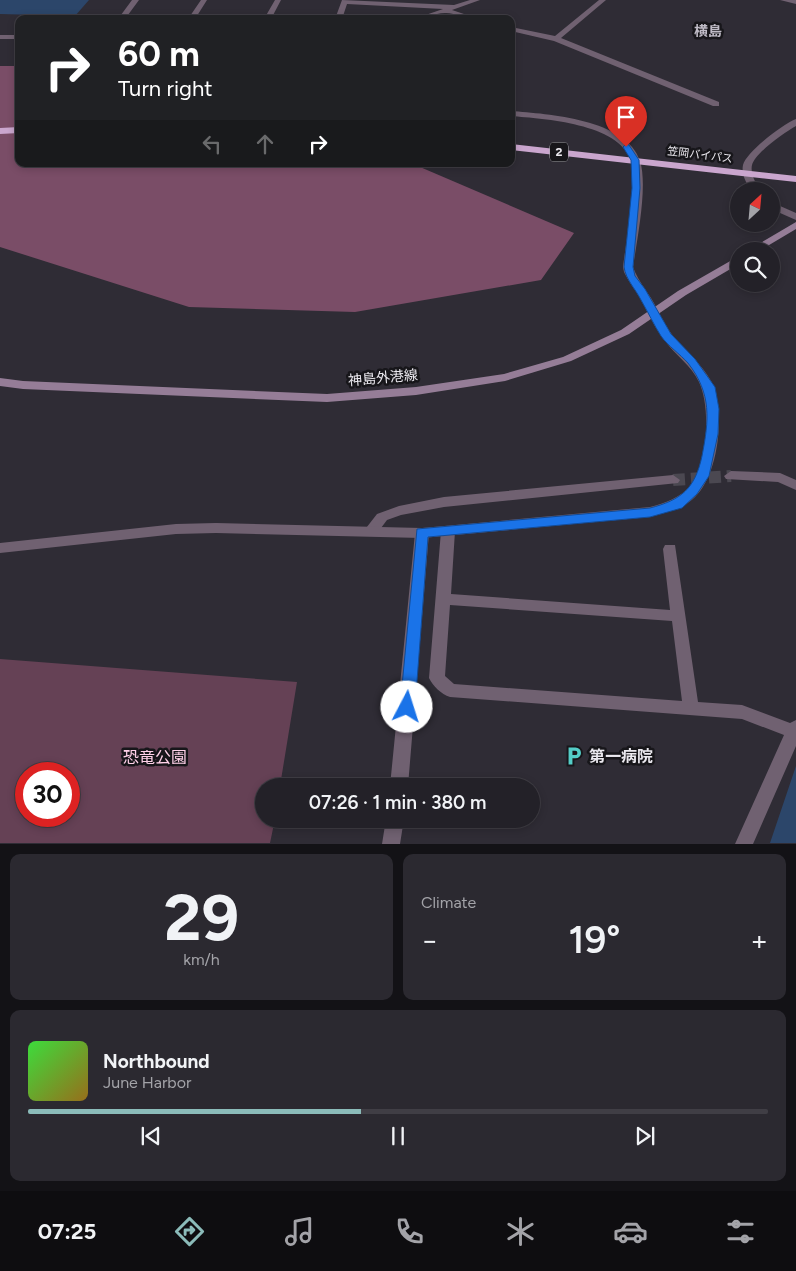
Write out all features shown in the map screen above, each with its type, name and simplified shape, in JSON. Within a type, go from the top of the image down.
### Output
[{"type":"highway","points":[[0,131],[15,130]]},
{"type":"highway","name":"笠岡バイパス","points":[[515,147],[796,179]]},
{"type":"main road","points":[[767,242],[796,225]]},
{"type":"main road","name":"神島外港線","points":[[0,382],[22,385],[327,398],[416,391],[505,377],[567,359],[625,332],[653,312],[730,265]]},
{"type":"street","points":[[124,15],[136,0]]},
{"type":"street","points":[[194,15],[204,0]]},
{"type":"street","points":[[270,15],[278,0]]},
{"type":"street","points":[[430,15],[477,0]]},
{"type":"street","points":[[590,0],[601,1]]},
{"type":"street","points":[[784,0],[796,2]]},
{"type":"street","points":[[340,15],[345,1],[454,7]]},
{"type":"street","points":[[556,39],[601,1]]},
{"type":"street","points":[[446,10],[463,15]]},
{"type":"street","points":[[515,30],[556,39],[716,104]]},
{"type":"street","points":[[0,37],[15,37]]},
{"type":"street","points":[[0,548],[176,529],[422,533],[650,512],[678,505],[693,491],[704,473],[712,434],[713,409],[710,387],[691,361],[666,336],[630,277],[628,267],[636,188],[635,160],[632,154],[613,136],[592,126],[571,120],[515,113]]},
{"type":"street","points":[[752,182],[747,169],[749,161],[778,133],[796,122]]},
{"type":"street","points":[[780,209],[796,217]]},
{"type":"street","points":[[731,476],[780,478],[796,485]]},
{"type":"street","points":[[370,532],[382,517],[399,511],[444,502],[673,480]]},
{"type":"street","points":[[448,531],[436,678],[450,690],[742,712],[795,730],[744,844]]},
{"type":"street","points":[[400,778],[422,533]]},
{"type":"street","points":[[670,549],[691,708]]},
{"type":"street","points":[[443,600],[678,616]]},
{"type":"street","points":[[391,844],[393,828]]},
{"type":"green space","name":"恐竜公園","points":[[0,659],[297,682],[281,778],[255,778],[255,828],[273,828],[270,843],[0,843]]},
{"type":"shaded area","points":[[0,66],[15,66],[15,167],[420,167],[574,233],[541,280],[355,312],[189,307],[0,247]]},
{"type":"water","points":[[0,0],[89,0],[76,15],[0,14]]},
{"type":"water","points":[[796,766],[796,843],[770,843]]},
{"type":"tunnel","points":[[673,480],[731,476]]},
{"type":"place","name":"第一病院","points":[[574,756]]},
{"type":"district","name":"横島","points":[[708,31]]},
{"type":"route","points":[[407,707],[422,533],[650,512],[678,505],[693,491],[704,473],[712,434],[713,409],[710,387],[691,361],[666,336],[640,289],[630,277],[628,267],[636,188],[635,160],[626,147]]}]
